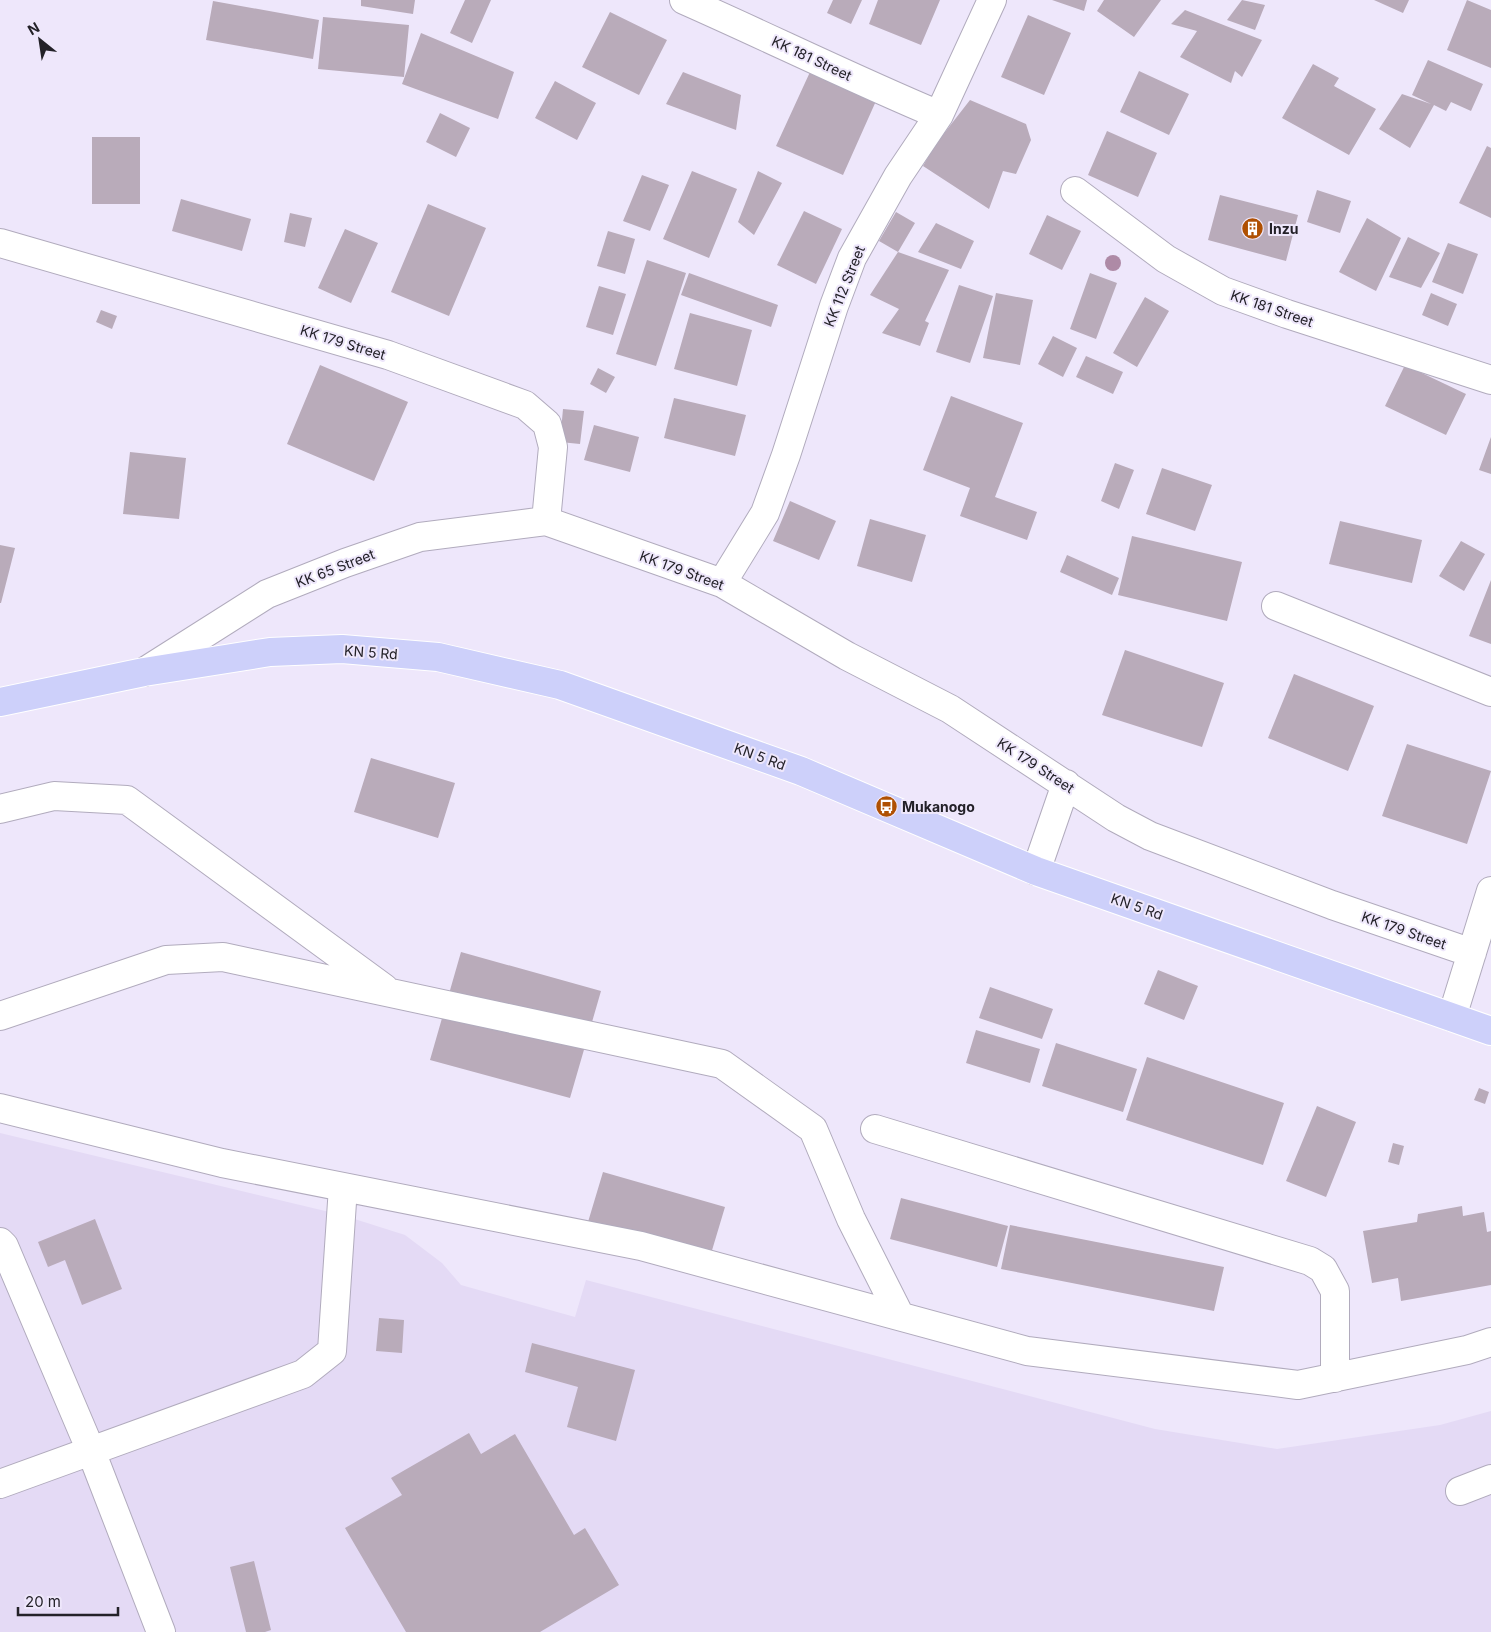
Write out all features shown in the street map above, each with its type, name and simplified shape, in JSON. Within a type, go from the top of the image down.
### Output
[{"type":"main road","name":"KN 5 Rd","points":[[0,702],[144,672],[270,652],[342,649],[438,657],[560,685],[801,771],[1036,871],[1491,1031]]},
{"type":"street","name":"KK 181 Street","points":[[684,0],[808,55],[876,89],[939,115]]},
{"type":"street","name":"KK 112 Street","points":[[722,583],[765,513],[852,258],[898,176],[939,115],[992,0]]},
{"type":"street","name":"KK 181 Street","points":[[1075,191],[1166,259],[1223,291],[1287,314],[1491,380]]},
{"type":"street","name":"KK 179 Street","points":[[0,243],[388,355],[525,405],[547,424],[553,448],[546,521],[722,583],[847,656],[950,709],[1116,818],[1150,836],[1332,905],[1472,953]]},
{"type":"street","name":"KK 65 Street","points":[[144,672],[267,594],[345,563],[420,537],[546,521]]},
{"type":"street","points":[[1276,606],[1491,692]]},
{"type":"street","points":[[1036,871],[1066,784]]},
{"type":"street","points":[[0,809],[54,796],[127,800],[391,993]]},
{"type":"street","points":[[1452,1017],[1491,891]]},
{"type":"street","points":[[0,1016],[166,960],[223,957],[722,1064],[813,1129],[852,1218],[900,1316]]},
{"type":"street","points":[[0,1108],[222,1163],[641,1246],[1027,1350],[1298,1386],[1468,1350],[1491,1342]]},
{"type":"street","points":[[875,1129],[1310,1261],[1323,1269],[1335,1291],[1335,1378]]},
{"type":"street","points":[[0,1484],[302,1374],[332,1351],[343,1187]]},
{"type":"street","points":[[0,1242],[4,1246],[92,1451],[161,1632]]},
{"type":"street","points":[[1460,1491],[1491,1479]]},
{"type":"shaded area","points":[[0,1133],[342,1215],[405,1235],[442,1263],[461,1285],[575,1317],[586,1280],[1155,1429],[1277,1449],[1440,1425],[1491,1411],[1491,1632],[0,1632]]},
{"type":"building","points":[[361,0],[415,0],[413,14],[361,6]]},
{"type":"building","points":[[465,0],[491,0],[472,43],[450,33]]},
{"type":"building","points":[[833,0],[862,0],[851,24],[827,13]]},
{"type":"building","points":[[878,0],[940,0],[921,45],[869,24]]},
{"type":"building","points":[[1052,0],[1087,0],[1084,11]]},
{"type":"building","points":[[1104,0],[1161,0],[1134,37],[1097,11]]},
{"type":"building","points":[[1242,0],[1265,5],[1255,30],[1227,20]]},
{"type":"building","points":[[1374,0],[1409,0],[1403,13]]},
{"type":"building","points":[[1467,0],[1491,10],[1491,68],[1447,50]]},
{"type":"building","points":[[213,1],[319,20],[313,59],[206,40]]},
{"type":"building","points":[[1185,10],[1262,40],[1242,77],[1235,71],[1231,83],[1180,57],[1197,31],[1171,24]]},
{"type":"building","points":[[610,12],[667,40],[639,95],[582,67]]},
{"type":"building","points":[[1028,15],[1071,33],[1044,95],[1001,77]]},
{"type":"building","points":[[323,17],[409,25],[404,77],[318,69]]},
{"type":"building","points":[[421,33],[514,72],[498,119],[402,84]]},
{"type":"building","points":[[1428,60],[1483,84],[1471,111],[1451,102],[1446,111],[1434,105],[1410,148],[1379,129],[1402,94],[1431,104],[1412,95]]},
{"type":"building","points":[[1313,64],[1339,78],[1334,86],[1376,109],[1349,155],[1282,118]]},
{"type":"building","points":[[1139,71],[1189,94],[1169,135],[1120,112]]},
{"type":"building","points":[[683,72],[741,95],[736,130],[666,104]]},
{"type":"building","points":[[810,72],[876,101],[843,175],[776,146]]},
{"type":"building","points":[[555,81],[596,103],[577,140],[535,118]]},
{"type":"building","points":[[970,100],[1026,124],[1031,140],[1016,174],[1003,171],[989,209],[923,166],[935,145]]},
{"type":"building","points":[[440,113],[470,128],[456,157],[426,142]]},
{"type":"building","points":[[1107,131],[1157,153],[1138,197],[1088,175]]},
{"type":"building","points":[[92,137],[140,137],[140,204],[92,204]]},
{"type":"building","points":[[1487,146],[1491,148],[1491,218],[1459,203]]},
{"type":"building","points":[[692,171],[737,189],[709,258],[663,239]]},
{"type":"building","points":[[758,171],[782,183],[754,235],[738,222]]},
{"type":"building","points":[[642,175],[669,185],[650,231],[623,221]]},
{"type":"building","points":[[1317,190],[1351,201],[1340,233],[1307,222]]},
{"type":"building","name":"Inzu","points":[[1220,195],[1298,215],[1286,261],[1208,240]]},
{"type":"building","points":[[181,199],[251,219],[242,251],[172,231]]},
{"type":"building","points":[[428,204],[486,228],[449,316],[391,292]]},
{"type":"building","points":[[804,211],[842,229],[816,284],[777,265]]},
{"type":"building","points":[[896,212],[915,223],[898,252],[879,241]]},
{"type":"building","points":[[290,213],[312,218],[305,247],[284,242]]},
{"type":"building","points":[[1047,215],[1081,231],[1062,270],[1029,254]]},
{"type":"building","points":[[1367,218],[1401,238],[1376,291],[1339,272]]},
{"type":"building","points":[[936,223],[974,241],[961,269],[918,252]]},
{"type":"building","points":[[345,229],[378,243],[351,303],[318,288]]},
{"type":"building","points":[[608,231],[635,239],[625,274],[597,266]]},
{"type":"building","points":[[1408,237],[1440,253],[1421,288],[1389,277]]},
{"type":"building","points":[[1448,243],[1478,254],[1463,294],[1432,282]]},
{"type":"building","points":[[898,252],[949,270],[925,321],[929,323],[920,346],[882,333],[899,309],[870,295]]},
{"type":"building","points":[[647,260],[686,273],[656,366],[616,354]]},
{"type":"building","points":[[689,273],[778,305],[771,327],[681,295]]},
{"type":"building","points":[[1090,273],[1117,283],[1096,339],[1070,329]]},
{"type":"building","points":[[959,285],[993,296],[970,363],[936,352]]},
{"type":"building","points":[[599,286],[626,294],[613,335],[586,327]]},
{"type":"building","points":[[996,293],[1033,300],[1020,365],[983,358]]},
{"type":"building","points":[[1431,293],[1457,304],[1448,326],[1422,315]]},
{"type":"building","points":[[1145,297],[1169,311],[1137,367],[1113,353]]},
{"type":"building","points":[[101,310],[117,316],[112,329],[96,322]]},
{"type":"building","points":[[690,313],[752,330],[737,386],[674,369]]},
{"type":"building","points":[[1053,336],[1077,348],[1063,377],[1038,364]]},
{"type":"building","points":[[1086,356],[1123,372],[1113,394],[1076,377]]},
{"type":"building","points":[[320,365],[408,402],[374,481],[287,444]]},
{"type":"building","points":[[1405,365],[1466,394],[1446,435],[1385,406]]},
{"type":"building","points":[[598,368],[615,377],[606,393],[590,384]]},
{"type":"building","points":[[951,396],[1023,423],[995,497],[1037,512],[1027,540],[960,516],[970,488],[923,470]]},
{"type":"building","points":[[674,398],[746,415],[735,456],[664,438]]},
{"type":"building","points":[[563,409],[584,411],[580,444],[560,442]]},
{"type":"building","points":[[594,425],[639,437],[630,472],[584,460]]},
{"type":"building","points":[[1491,437],[1491,474],[1479,470]]},
{"type":"building","points":[[130,452],[186,458],[179,519],[123,514]]},
{"type":"building","points":[[1115,463],[1134,470],[1119,509],[1101,501]]},
{"type":"building","points":[[1162,468],[1212,485],[1195,531],[1146,514]]},
{"type":"building","points":[[790,501],[836,521],[819,560],[773,541]]},
{"type":"building","points":[[870,519],[926,535],[912,582],[857,566]]},
{"type":"building","points":[[1340,521],[1422,540],[1412,583],[1329,564]]},
{"type":"building","points":[[1132,536],[1242,562],[1227,621],[1118,595]]},
{"type":"building","points":[[1461,541],[1485,554],[1464,591],[1439,576]]},
{"type":"building","points":[[0,545],[15,548],[1,603],[0,603]]},
{"type":"building","points":[[1067,555],[1119,578],[1112,595],[1060,572]]},
{"type":"building","points":[[1491,580],[1491,644],[1469,636]]},
{"type":"building","points":[[1125,650],[1224,683],[1202,747],[1102,715]]},
{"type":"building","points":[[1294,674],[1374,706],[1348,771],[1268,738]]},
{"type":"building","points":[[1407,744],[1491,771],[1467,844],[1382,816]]},
{"type":"building","points":[[371,758],[455,783],[438,838],[354,812]]},
{"type":"building","points":[[461,952],[601,991],[570,1098],[430,1060]]},
{"type":"building","points":[[1158,970],[1198,986],[1184,1020],[1144,1004]]},
{"type":"building","points":[[990,987],[1053,1009],[1042,1039],[979,1018]]},
{"type":"building","points":[[976,1030],[1040,1049],[1030,1083],[966,1063]]},
{"type":"building","points":[[1056,1043],[1137,1069],[1123,1112],[1042,1086]]},
{"type":"building","points":[[1147,1057],[1284,1103],[1263,1165],[1126,1120]]},
{"type":"building","points":[[1479,1088],[1489,1092],[1485,1104],[1474,1100]]},
{"type":"building","points":[[1317,1106],[1356,1122],[1326,1197],[1286,1181]]},
{"type":"building","points":[[1393,1143],[1404,1146],[1399,1165],[1388,1162]]},
{"type":"building","points":[[603,1172],[725,1207],[710,1257],[588,1222]]},
{"type":"building","points":[[901,1198],[1008,1226],[997,1267],[890,1239]]},
{"type":"building","points":[[1462,1206],[1463,1216],[1484,1212],[1487,1232],[1491,1231],[1491,1285],[1401,1301],[1398,1278],[1372,1283],[1363,1231],[1417,1222],[1418,1214]]},
{"type":"building","points":[[95,1219],[122,1289],[82,1305],[65,1260],[48,1267],[38,1242]]},
{"type":"building","points":[[1010,1225],[1224,1267],[1214,1311],[1001,1269]]},
{"type":"building","points":[[379,1318],[404,1320],[402,1353],[376,1351]]},
{"type":"building","points":[[532,1343],[635,1370],[616,1441],[567,1427],[578,1387],[525,1372]]},
{"type":"building","points":[[469,1433],[481,1454],[515,1434],[574,1535],[585,1528],[619,1585],[540,1632],[406,1632],[345,1528],[402,1495],[391,1478]]},
{"type":"building","points":[[254,1561],[271,1630],[265,1632],[246,1632],[230,1567]]},
{"type":"place","name":"Inzu","points":[[1253,228]]},
{"type":"place","name":"Mukanogo","points":[[886,806]]}]
